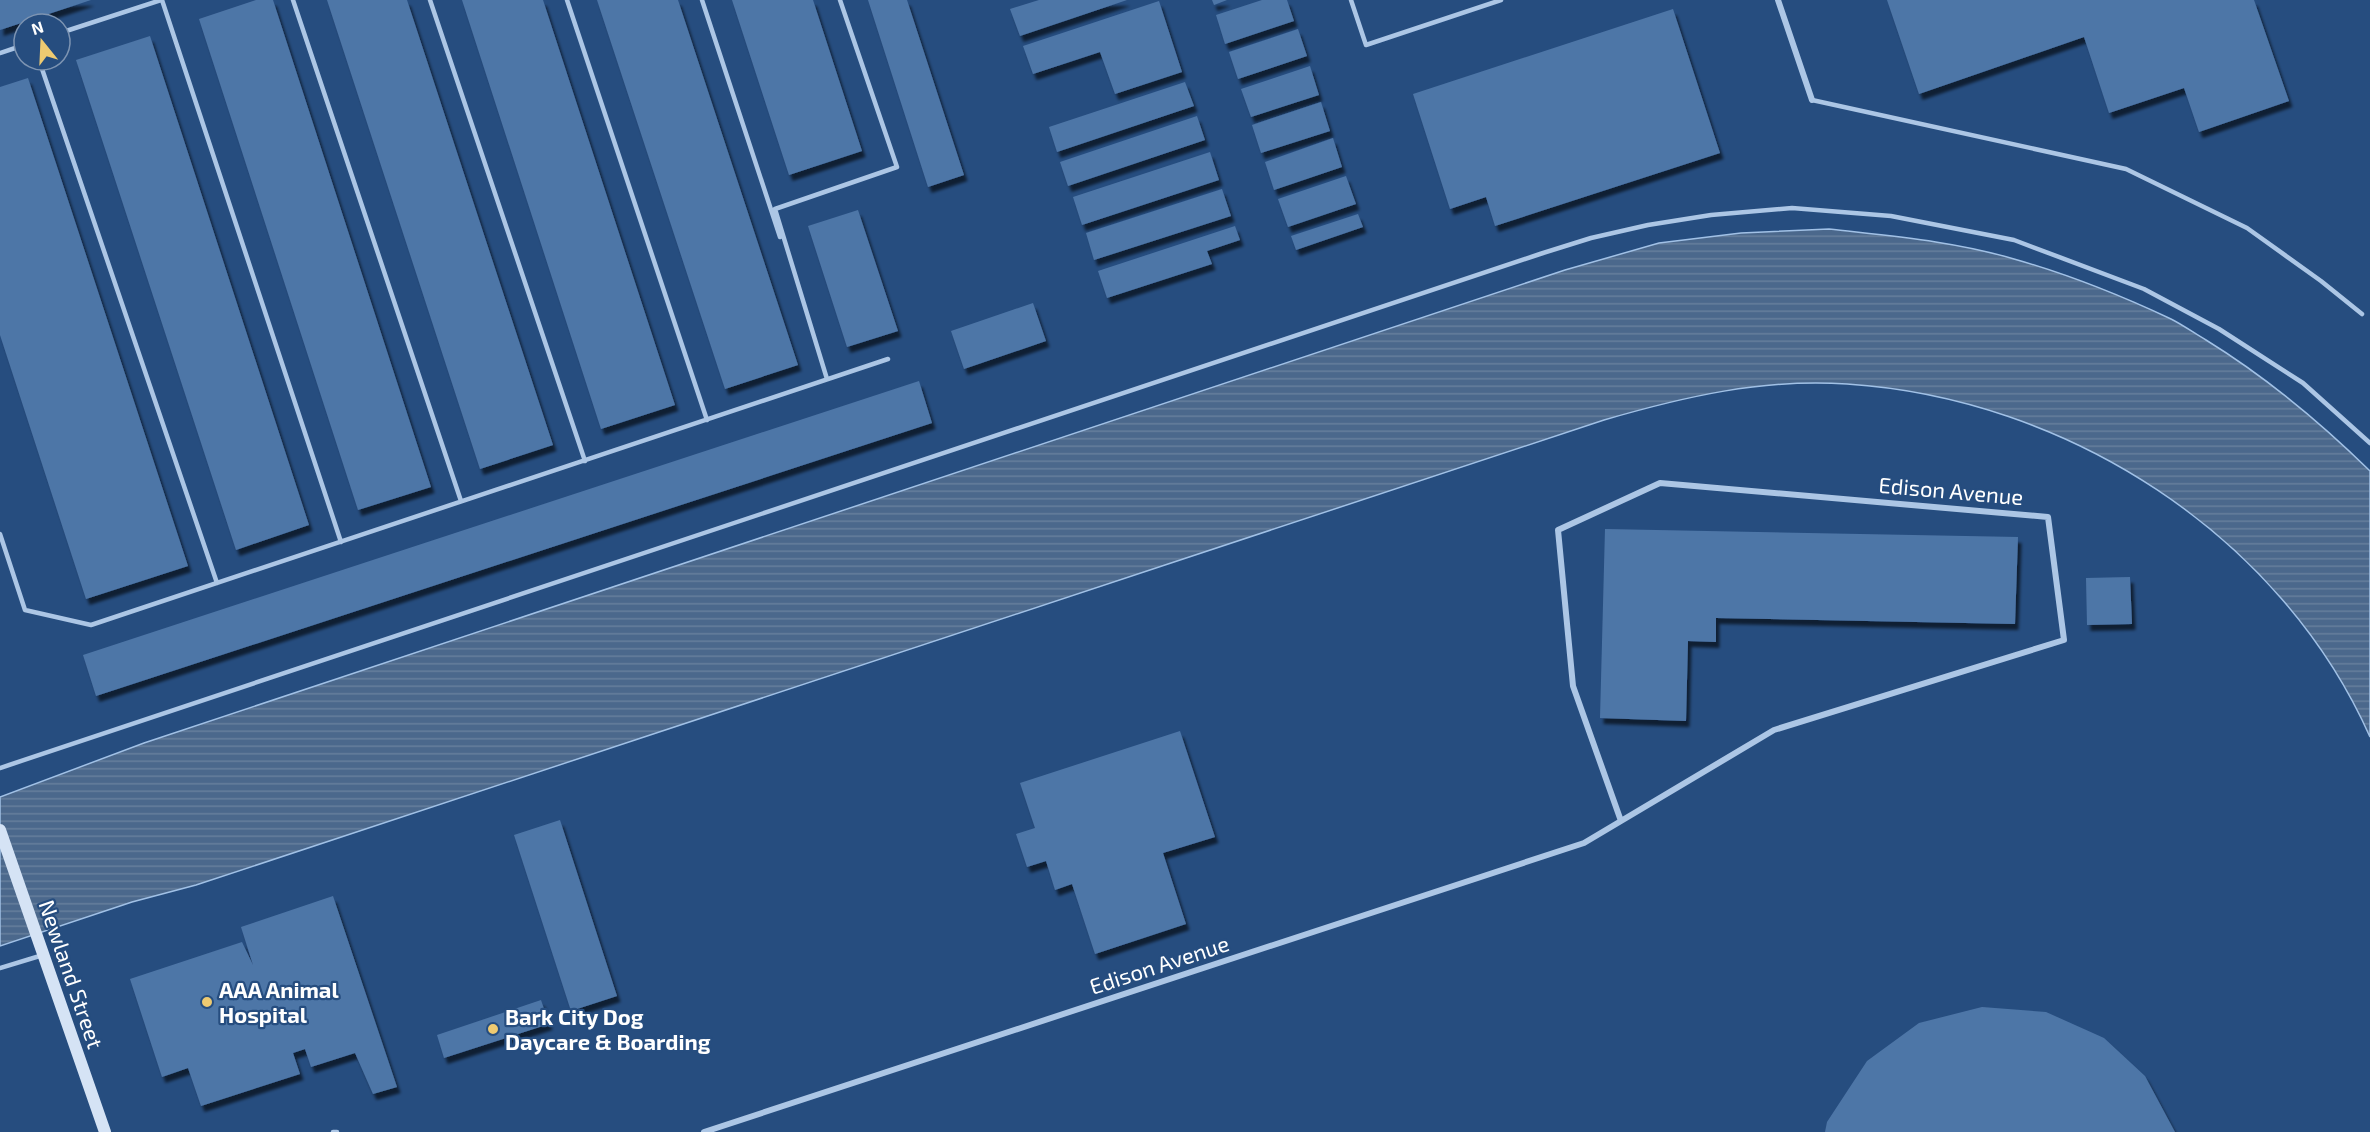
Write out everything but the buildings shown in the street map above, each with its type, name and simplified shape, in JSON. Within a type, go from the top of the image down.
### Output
[{"type":"street","points":[[1778,0],[1812,100]]},
{"type":"street","name":"Edison Avenue","points":[[704,1132],[1584,843],[1621,821],[1774,730],[2064,640],[2048,517],[1660,483],[1558,530],[1573,686],[1621,821]]},
{"type":"street","name":"Newland Street","points":[[0,830],[105,1132]]},
{"type":"lane","points":[[72,29],[162,0],[341,542]]},
{"type":"lane","points":[[293,0],[461,501]]},
{"type":"lane","points":[[430,0],[585,461]]},
{"type":"lane","points":[[567,0],[707,420]]},
{"type":"lane","points":[[702,0],[827,379]]},
{"type":"lane","points":[[827,379],[775,209],[897,167],[840,0]]},
{"type":"lane","points":[[1352,0],[1366,45],[1501,0]]},
{"type":"lane","points":[[43,72],[217,583]]},
{"type":"lane","points":[[1812,100],[2126,169],[2247,228],[2321,281],[2362,314]]},
{"type":"lane","points":[[0,768],[1540,254],[1591,238],[1648,225],[1711,215],[1792,208],[1880,215],[2014,240],[2144,289],[2219,329],[2303,383],[2370,443]]},
{"type":"lane","points":[[0,534],[26,610],[91,625],[888,359]]},
{"type":"lane","points":[[0,968],[43,955]]},
{"type":"water","points":[[1829,229],[1922,240],[1991,253],[2054,271],[2132,302],[2180,324],[2250,369],[2292,401],[2351,453],[2370,471],[2370,737],[2331,664],[2281,598],[2223,540],[2157,490],[2085,448],[2008,417],[1929,395],[1847,384],[1785,384],[1724,391],[1604,420],[196,885],[132,902],[0,946],[0,797],[144,743],[1565,270],[1659,243],[1741,233]]},
{"type":"place","name":"AAA Animal Hospital","points":[[207,1002]]},
{"type":"place","name":"Bark City Dog Daycare & Boarding","points":[[493,1029]]}]
